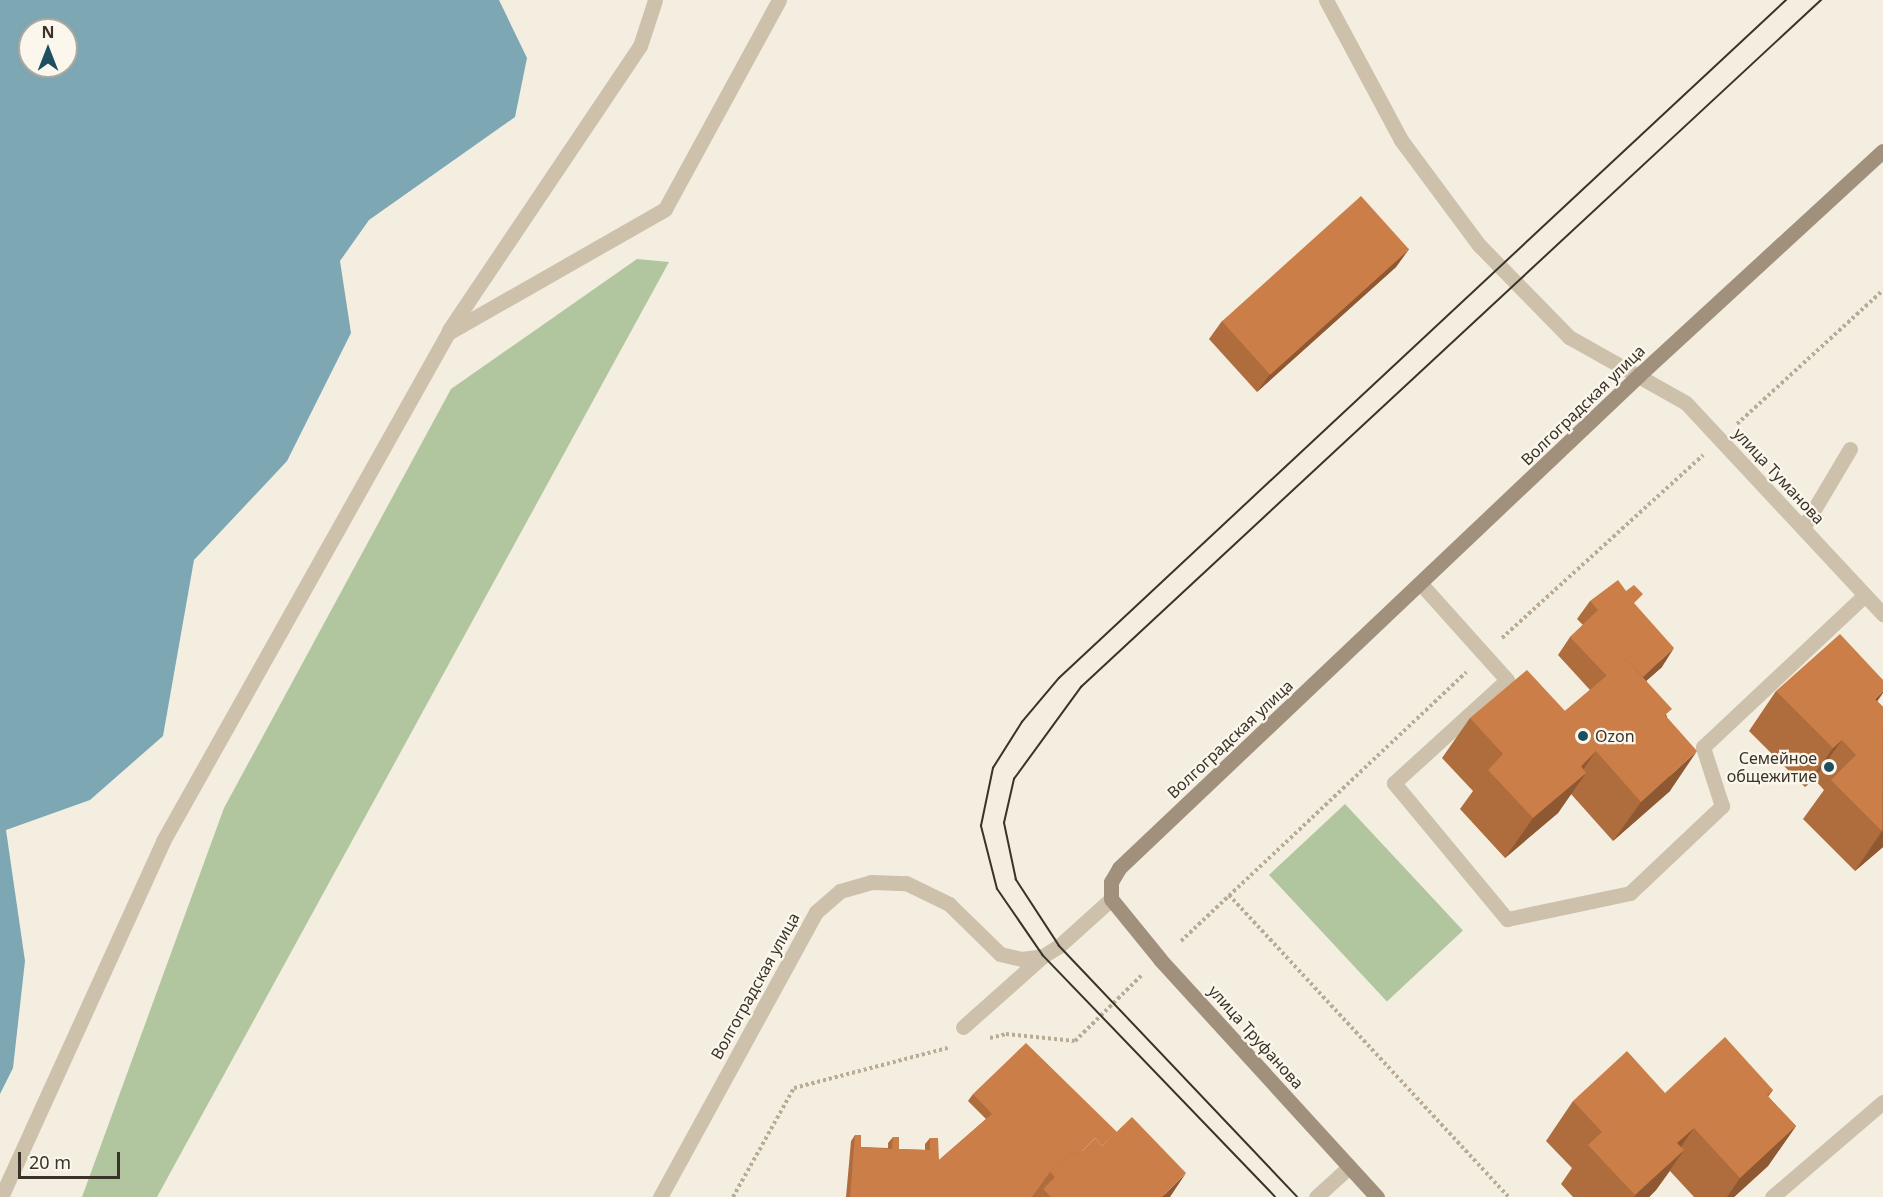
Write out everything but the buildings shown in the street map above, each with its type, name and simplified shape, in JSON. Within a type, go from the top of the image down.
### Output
[{"type":"street","points":[[1,1197],[163,840],[447,333],[640,46],[655,0]]},
{"type":"street","points":[[447,333],[665,209],[779,0]]},
{"type":"street","name":"улица Туманова","points":[[1326,0],[1401,140],[1479,245],[1569,337],[1686,403],[1883,614]]},
{"type":"street","name":"Волгоградская улица","points":[[1111,899],[1111,882],[1119,868],[1639,375],[1883,151]]},
{"type":"street","points":[[1803,528],[1850,449]]},
{"type":"street","points":[[1421,584],[1507,680],[1394,783],[1507,919],[1630,892],[1722,806],[1703,747],[1865,595]]},
{"type":"street","name":"Волгоградская улица","points":[[660,1197],[816,912],[840,891],[871,882],[906,883],[949,904],[1000,954],[1022,959],[1043,956]]},
{"type":"street","points":[[963,1028],[1111,899]]},
{"type":"street","name":"улица Труфанова","points":[[1111,899],[1377,1197]]},
{"type":"street","points":[[1772,1197],[1883,1102]]},
{"type":"street","points":[[1316,1197],[1349,1167]]},
{"type":"path","points":[[1180,941],[1485,654],[1883,290]]},
{"type":"path","points":[[1229,895],[1509,1197]]},
{"type":"path","points":[[983,1039],[1006,1034],[1075,1041],[1141,976]]},
{"type":"path","points":[[733,1197],[794,1088],[950,1048]]},
{"type":"green space","points":[[637,259],[669,262],[157,1197],[82,1197],[224,808],[451,389]]},
{"type":"green space","points":[[1345,804],[1463,931],[1387,1001],[1269,875]]},
{"type":"water","points":[[0,0],[499,0],[527,58],[515,117],[369,220],[340,261],[351,333],[287,461],[194,560],[163,736],[90,800],[6,830],[25,961],[13,1068],[0,1094]]},
{"type":"tram line","points":[[1275,1197],[1043,956],[997,889],[981,826],[993,768],[1022,722],[1059,678],[1786,0]]},
{"type":"tram line","points":[[1297,1197],[1059,946],[1016,880],[1004,823],[1014,779],[1081,687],[1821,0]]},
{"type":"place","name":"Ozon","points":[[1583,736]]},
{"type":"place","name":"Семейное общежитие","points":[[1829,767]]}]
